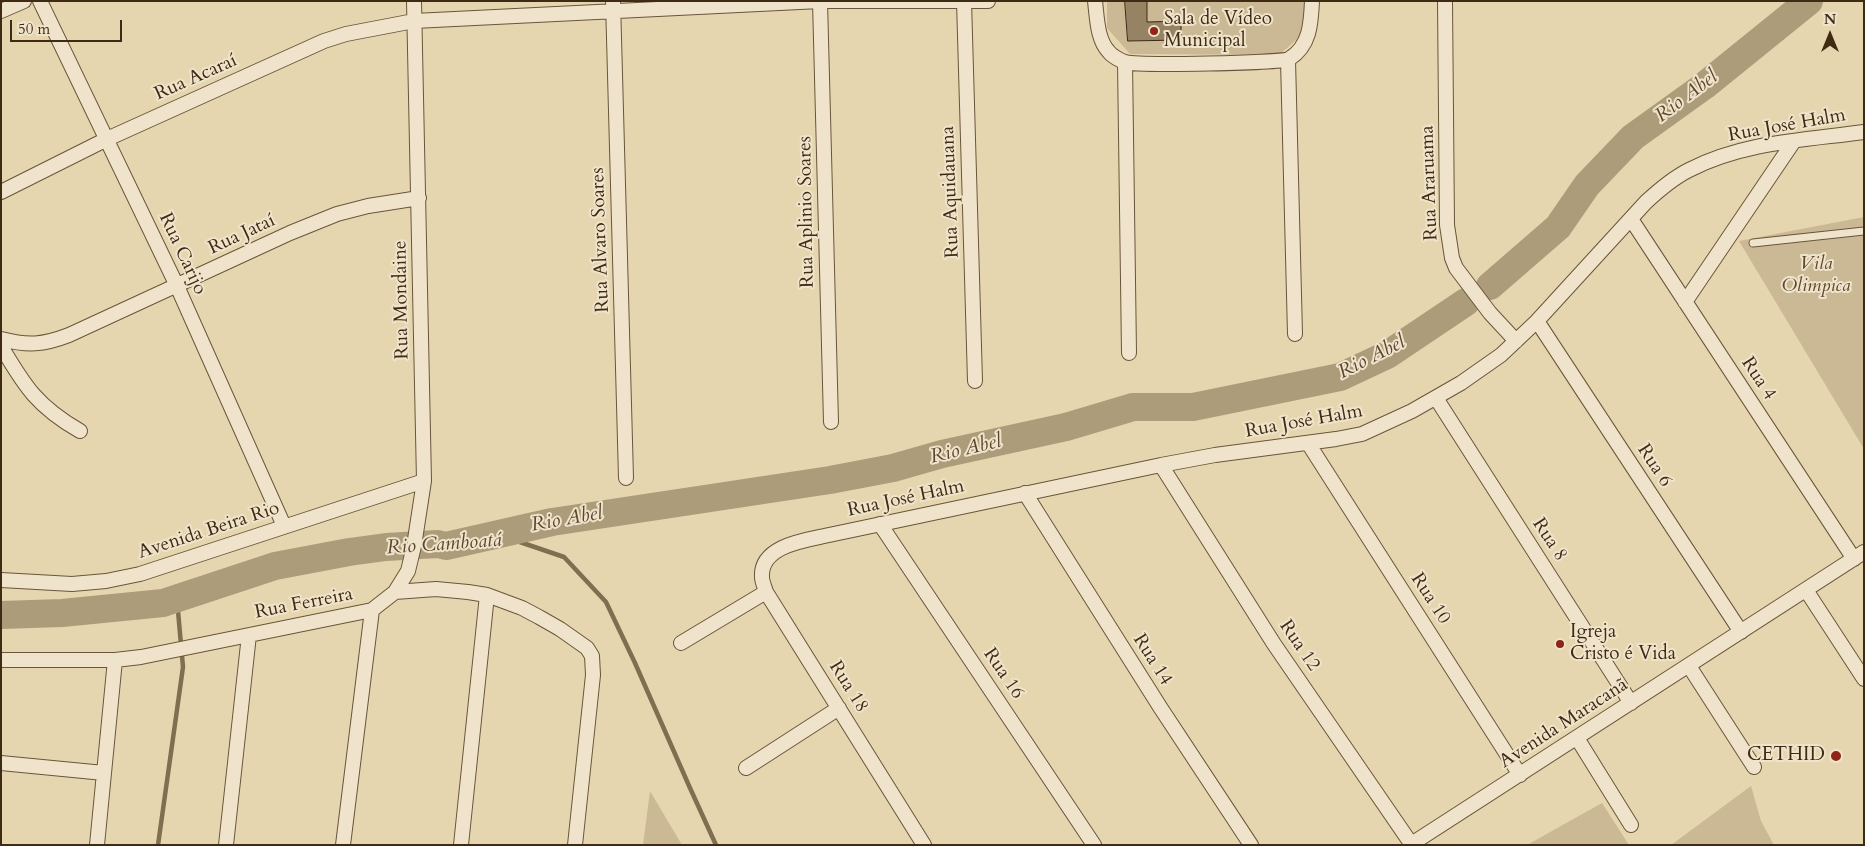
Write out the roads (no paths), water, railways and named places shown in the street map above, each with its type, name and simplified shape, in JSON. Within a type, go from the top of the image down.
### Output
[{"type":"street","points":[[1,11],[24,1]]},
{"type":"street","name":"Rua Carijo","points":[[40,1],[177,286],[284,526]]},
{"type":"street","name":"Rua Mondaine","points":[[395,592],[408,571],[424,482],[414,1]]},
{"type":"street","name":"Rua Acaraí","points":[[1,192],[107,139],[324,41],[346,34],[414,21],[614,6],[820,1],[988,1]]},
{"type":"street","name":"Rua Aplinio Soares","points":[[820,1],[830,422]]},
{"type":"street","name":"Rua Aquidauana","points":[[964,1],[975,381]]},
{"type":"street","points":[[1095,1],[1101,39],[1109,52],[1125,62],[1202,64],[1288,60],[1303,46],[1308,38],[1312,1]]},
{"type":"street","name":"Rua Araruama","points":[[1445,1],[1447,225],[1452,258],[1456,268],[1490,313],[1516,341]]},
{"type":"street","name":"Rua Alvaro Soares","points":[[614,6],[626,478]]},
{"type":"street","points":[[1288,60],[1295,334]]},
{"type":"street","points":[[1125,62],[1129,353]]},
{"type":"street","name":"Rua José Halm","points":[[778,548],[880,524],[1161,465],[1215,455],[1362,434],[1388,424],[1436,398],[1481,369],[1516,341],[1646,202],[1664,186],[1688,170],[1744,149],[1864,132]]},
{"type":"street","points":[[1685,302],[1794,142]]},
{"type":"street","name":"Rua Jataí","points":[[1,339],[15,343],[35,344],[69,336],[290,233],[337,214],[368,206],[419,198]]},
{"type":"street","name":"Rua 4","points":[[1630,219],[1859,556]]},
{"type":"street","name":"Rua 6","points":[[1536,321],[1741,632]]},
{"type":"street","points":[[1,346],[27,388],[41,404],[59,419],[80,431]]},
{"type":"street","name":"Rua 8","points":[[1436,398],[1631,703]]},
{"type":"street","name":"Rua 10","points":[[1308,443],[1520,775]]},
{"type":"street","name":"Rua 12","points":[[1161,465],[1274,644],[1411,845]]},
{"type":"street","name":"Avenida Beira Rio","points":[[1,580],[72,584],[106,581],[140,574],[424,482]]},
{"type":"street","name":"Rua 14","points":[[1025,493],[1160,707],[1251,845]]},
{"type":"street","name":"Rua 16","points":[[880,524],[1094,845]]},
{"type":"street","name":"Rua 18","points":[[778,548],[766,562],[762,576],[766,592],[924,845]]},
{"type":"street","name":"Avenida Maracanã","points":[[1411,845],[1859,556]]},
{"type":"street","points":[[395,592],[436,589],[487,596],[522,608],[560,628],[587,648],[592,656],[593,675],[575,845]]},
{"type":"street","points":[[1806,590],[1864,679]]},
{"type":"street","name":"Rua Ferreira","points":[[1,660],[115,660],[162,653],[372,610],[395,592]]},
{"type":"street","points":[[682,643],[766,592]]},
{"type":"street","points":[[461,845],[487,596]]},
{"type":"street","points":[[343,845],[372,610]]},
{"type":"street","points":[[226,845],[249,635]]},
{"type":"street","points":[[97,845],[115,660]]},
{"type":"street","points":[[1689,666],[1754,767]]},
{"type":"street","points":[[746,768],[839,708]]},
{"type":"street","points":[[1577,738],[1631,825]]},
{"type":"street","points":[[1,763],[104,773]]},
{"type":"lane","points":[[1753,242],[1864,231]]},
{"type":"waterway","name":"Rio Abel","points":[[1490,286],[1558,227],[1587,185],[1633,137],[1704,86],[1809,1]]},
{"type":"waterway","name":"Rio Abel","points":[[1,615],[62,613],[163,603],[275,566],[386,547],[438,544],[446,546],[552,522],[830,480],[893,468],[942,454],[1066,427],[1133,407],[1193,407],[1340,377],[1387,355],[1466,302]]},
{"type":"waterway","name":"Rio Camboatá","points":[[446,546],[514,540],[564,557],[606,602],[716,845]]},
{"type":"waterway","points":[[131,606],[178,611],[183,667],[158,845]]},
{"type":"place","name":"Sala de Vídeo Municipal","points":[[1154,31]]},
{"type":"place","name":"Igreja Cristo é Vida","points":[[1560,644]]},
{"type":"place","name":"CETHID","points":[[1836,756]]},
{"type":"park label","name":"Vila Olimpica","points":[[1816,276]]}]
